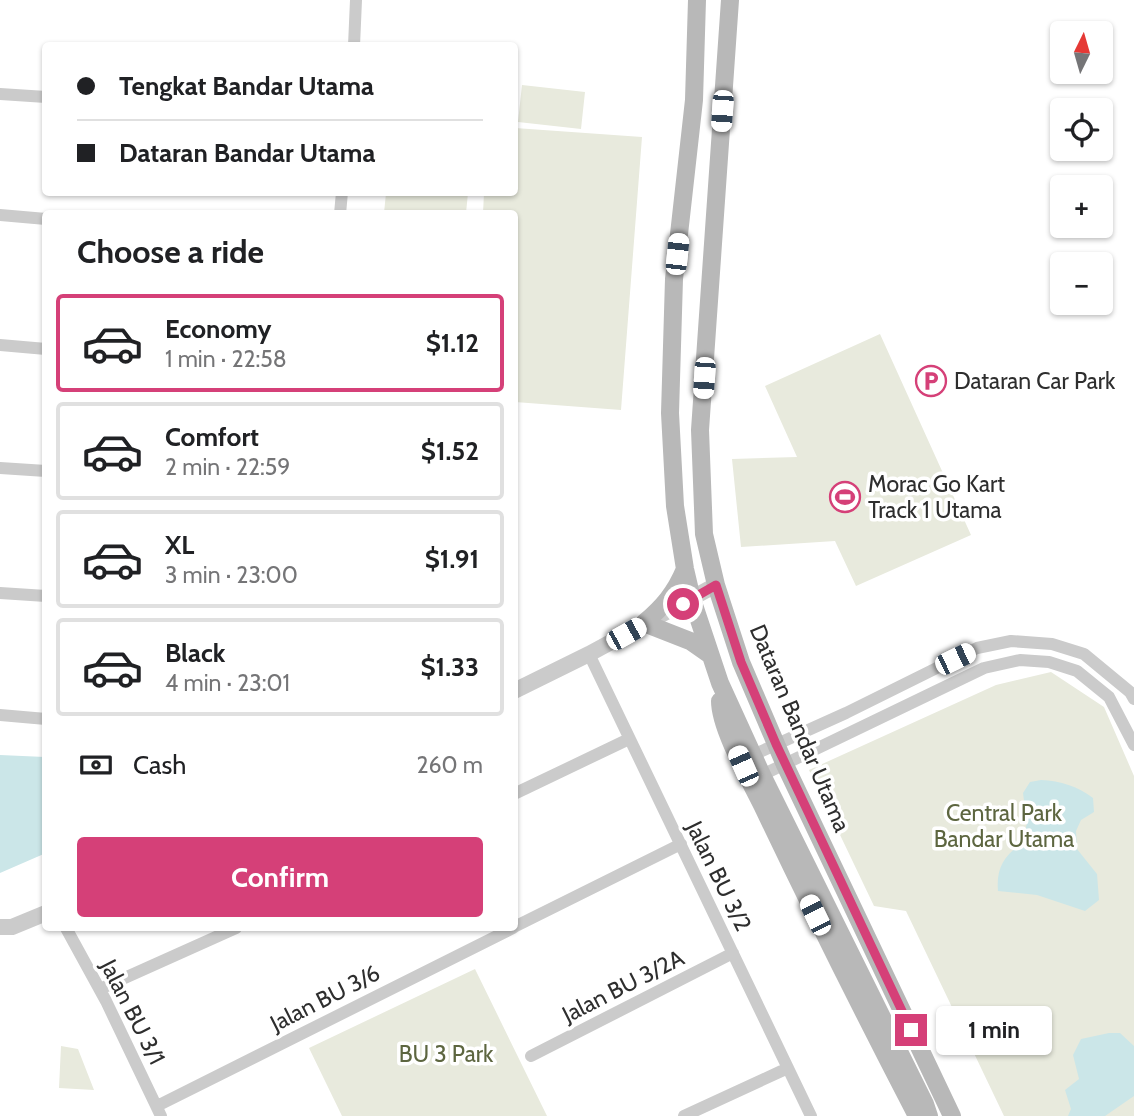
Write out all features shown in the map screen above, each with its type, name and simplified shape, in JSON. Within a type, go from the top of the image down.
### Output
[{"type":"main road","points":[[698,0],[694,100],[674,279],[670,413],[675,506],[685,569],[720,684],[929,1116]]},
{"type":"main road","name":"Dataran Bandar Utama","points":[[730,0],[700,430],[704,534],[741,662],[785,765],[951,1116]]},
{"type":"main road","points":[[685,569],[677,589],[664,606],[644,624],[690,641],[710,655]]},
{"type":"main road","points":[[720,684],[720,712],[743,766],[838,965],[917,1116]]},
{"type":"street","points":[[354,42],[356,0]]},
{"type":"street","points":[[0,94],[42,97]]},
{"type":"street","points":[[0,215],[42,219]]},
{"type":"street","points":[[0,345],[42,349]]},
{"type":"street","points":[[0,468],[42,471]]},
{"type":"street","points":[[518,689],[692,599],[719,592]]},
{"type":"street","points":[[0,593],[42,596]]},
{"type":"street","points":[[753,755],[846,713],[977,648],[1012,640],[1052,644],[1084,654],[1130,692],[1134,699]]},
{"type":"street","name":"Jalan BU 3/2","points":[[589,654],[811,1116]]},
{"type":"street","points":[[762,775],[984,668],[1020,660],[1049,662],[1077,671],[1110,697],[1134,745]]},
{"type":"street","points":[[0,715],[42,719]]},
{"type":"street","points":[[518,792],[629,739]]},
{"type":"street","name":"Jalan BU 3/6","points":[[518,925],[681,844]]},
{"type":"street","points":[[0,927],[12,928],[42,915]]},
{"type":"street","name":"Jalan BU 3/1","points":[[68,931],[100,989],[159,1111]]},
{"type":"street","points":[[100,989],[229,931]]},
{"type":"street","name":"Jalan BU 3/6","points":[[159,1111],[506,931]]},
{"type":"street","name":"Jalan BU 3/2A","points":[[531,1056],[733,953]]},
{"type":"street","points":[[684,1116],[788,1068]]},
{"type":"green space","points":[[522,85],[585,92],[581,129],[518,122]]},
{"type":"green space","points":[[518,128],[642,137],[621,410],[518,402],[518,210],[483,210],[484,196],[518,196]]},
{"type":"green space","points":[[386,196],[468,196],[466,210],[384,210]]},
{"type":"green space","name":"Morac Go Kart Track 1 Utama","points":[[880,334],[971,535],[856,586],[835,541],[741,547],[732,459],[797,457],[765,386]]},
{"type":"green space","name":"Central Park Bandar Utama","points":[[1051,672],[1104,707],[1134,776],[1134,1116],[1004,1116],[906,911],[874,906],[809,770],[996,685]]},
{"type":"green space","name":"BU 3 Park","points":[[475,969],[547,1116],[342,1116],[309,1048]]},
{"type":"green space","points":[[61,1046],[78,1049],[94,1090],[59,1088]]},
{"type":"water","points":[[0,755],[42,757],[42,855],[0,873]]},
{"type":"water","points":[[1041,780],[1068,785],[1093,798],[1094,812],[1081,820],[1076,831],[1077,849],[1097,874],[1099,900],[1085,911],[1037,895],[998,891],[998,876],[1002,863],[1022,843],[1027,823],[1023,793],[1030,782]]},
{"type":"water","points":[[1120,1033],[1134,1046],[1134,1096],[1105,1116],[1068,1116],[1071,1109],[1065,1090],[1079,1079],[1073,1055],[1081,1039]]},
{"type":"place","name":"Dataran Car Park","points":[[931,381]]},
{"type":"place","name":"Morac Go Kart Track 1 Utama","points":[[845,497]]},
{"type":"route","points":[[683,604],[716,585],[741,662],[776,744],[911,1030]]}]
